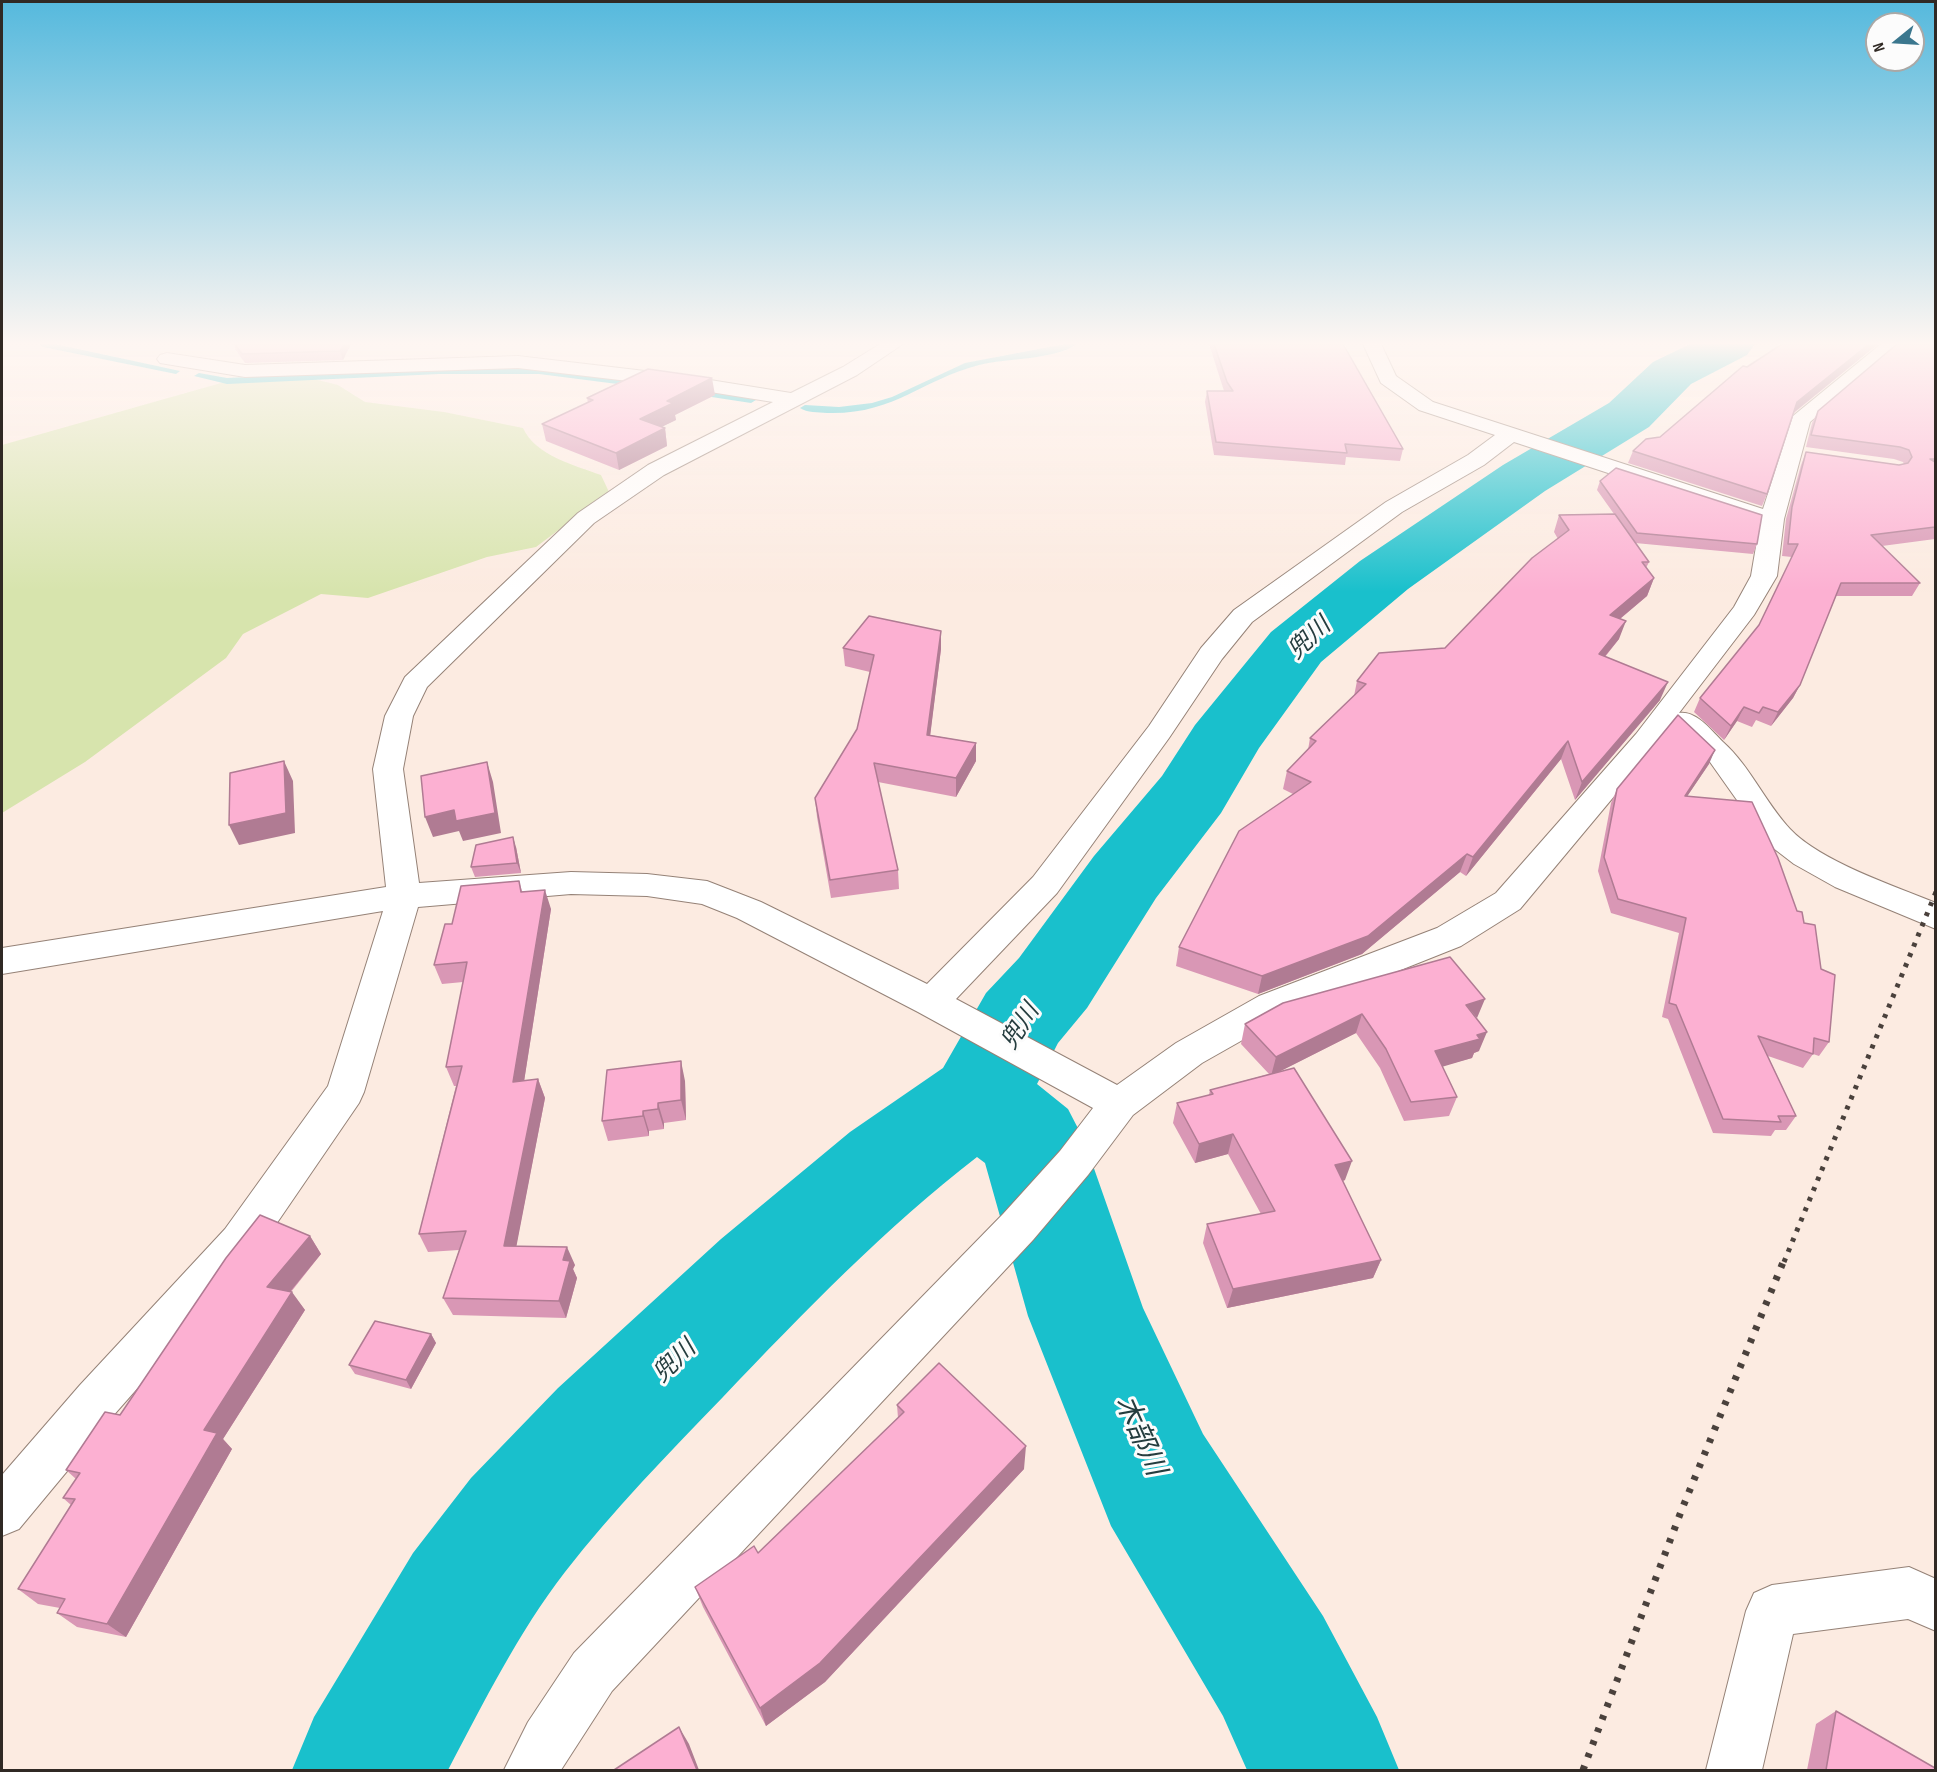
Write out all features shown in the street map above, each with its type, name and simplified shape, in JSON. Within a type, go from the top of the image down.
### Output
[{"type":"street","points":[[2,1512],[96,1401],[240,1242],[345,1092],[404,896],[388,769],[399,716],[415,683],[586,518],[656,470],[743,427]]},
{"type":"street","points":[[1487,427],[1623,468],[1772,519]]},
{"type":"street","points":[[532,1770],[547,1741],[593,1671],[1018,1227],[1074,1163],[1108,1098],[1272,1006],[1449,937],[1508,901],[1646,740],[1745,610],[1764,576],[1772,519],[1798,427]]},
{"type":"street","points":[[942,1008],[1045,885],[1160,732],[1211,654],[1243,616],[1318,559],[1394,507],[1476,460],[1520,438]]},
{"type":"street","points":[[1791,454],[1813,458]]},
{"type":"street","points":[[1669,707],[1720,755],[1779,837],[1805,856],[1847,879],[1935,916]]},
{"type":"street","points":[[2,961],[404,896],[571,884],[647,885],[707,893],[749,910],[942,1008],[1108,1098]]},
{"type":"street","points":[[1734,1770],[1772,1611],[1909,1593],[1935,1605]]},
{"type":"green space","points":[[67,427],[517,427],[523,428],[529,438],[546,453],[601,475],[609,492],[536,547],[487,557],[368,598],[321,594],[243,634],[226,658],[85,762],[2,813],[2,445]]},
{"type":"building","points":[[549,427],[665,428],[616,453]]},
{"type":"building","points":[[1213,427],[1390,427],[1403,449],[1345,444],[1347,453],[1216,442]]},
{"type":"building","points":[[1672,427],[1789,427],[1767,494],[1633,451],[1646,439],[1660,437]]},
{"type":"building","points":[[1813,427],[1935,427],[1935,459],[1930,459],[1935,462],[1935,527],[1871,535],[1920,583],[1841,583],[1800,685],[1778,712],[1763,707],[1759,713],[1744,707],[1731,726],[1700,698],[1759,625],[1798,544],[1788,544],[1792,507],[1806,452],[1899,465],[1908,463],[1912,457],[1909,450],[1900,447],[1811,435]]},
{"type":"building","points":[[1616,468],[1762,515],[1757,544],[1637,533],[1600,481]]},
{"type":"building","points":[[1615,514],[1649,562],[1642,562],[1654,578],[1610,615],[1626,621],[1599,654],[1668,682],[1582,782],[1568,741],[1473,857],[1467,854],[1368,936],[1262,976],[1179,947],[1239,831],[1311,782],[1287,771],[1316,741],[1310,738],[1366,684],[1357,681],[1379,653],[1445,648],[1532,558],[1569,530],[1559,515]]},
{"type":"building","points":[[869,616],[941,631],[927,735],[976,743],[956,778],[874,763],[898,870],[830,880],[815,798],[857,729],[874,655],[843,648]]},
{"type":"building","points":[[1678,715],[1715,750],[1685,796],[1752,802],[1778,858],[1797,911],[1802,912],[1804,923],[1815,925],[1821,969],[1835,975],[1829,1042],[1814,1038],[1813,1054],[1758,1036],[1796,1116],[1778,1116],[1781,1122],[1723,1119],[1676,1005],[1669,1003],[1686,918],[1618,899],[1604,857],[1617,789]]},
{"type":"building","points":[[284,761],[286,813],[229,825],[230,773]]},
{"type":"building","points":[[487,762],[495,813],[456,821],[454,810],[425,817],[421,776]]},
{"type":"building","points":[[513,837],[517,863],[471,867],[476,845]]},
{"type":"building","points":[[519,881],[521,892],[545,890],[513,1082],[538,1079],[504,1246],[567,1247],[563,1260],[570,1261],[559,1301],[443,1298],[466,1231],[419,1234],[462,1066],[446,1067],[467,962],[434,965],[445,924],[452,924],[461,886]]},
{"type":"building","points":[[1450,957],[1485,999],[1466,1005],[1487,1032],[1477,1035],[1480,1039],[1435,1051],[1457,1097],[1411,1102],[1386,1049],[1362,1014],[1276,1057],[1245,1024],[1283,1003]]},
{"type":"building","points":[[681,1061],[681,1100],[658,1103],[658,1109],[643,1111],[643,1116],[602,1121],[607,1070]]},
{"type":"building","points":[[1294,1068],[1352,1161],[1335,1165],[1381,1260],[1233,1289],[1207,1224],[1275,1211],[1233,1134],[1199,1144],[1177,1103],[1213,1094],[1210,1090]]},
{"type":"building","points":[[260,1215],[310,1236],[267,1287],[292,1292],[204,1430],[217,1433],[107,1624],[57,1613],[65,1599],[18,1589],[75,1499],[63,1498],[80,1473],[66,1470],[105,1412],[120,1415],[226,1258]]},
{"type":"building","points":[[375,1321],[431,1334],[406,1380],[349,1365]]},
{"type":"building","points":[[939,1363],[1026,1446],[820,1663],[760,1708],[695,1587],[754,1546],[758,1553],[904,1412],[897,1405]]},
{"type":"building","points":[[1836,1711],[1935,1768],[1935,1770],[1826,1770]]},
{"type":"building","points":[[679,1727],[697,1770],[614,1770]]},
{"type":"waterway","name":"兜川","points":[[979,1097],[1021,1019],[1053,983],[1125,877],[1192,794],[1223,742],[1296,647],[1384,575],[1524,478],[1610,427]]},
{"type":"waterway","name":"兜川","points":[[367,1770],[462,1602],[518,1525],[603,1432],[762,1276],[888,1164],[979,1097]]},
{"type":"waterway","name":"木部川","points":[[979,1097],[1031,1140],[1087,1316],[1157,1480],[1273,1666],[1324,1770]]},
{"type":"railway","points":[[1784,1262],[1936,892]]},
{"type":"railway","points":[[1583,1770],[1682,1509],[1784,1260]]}]
